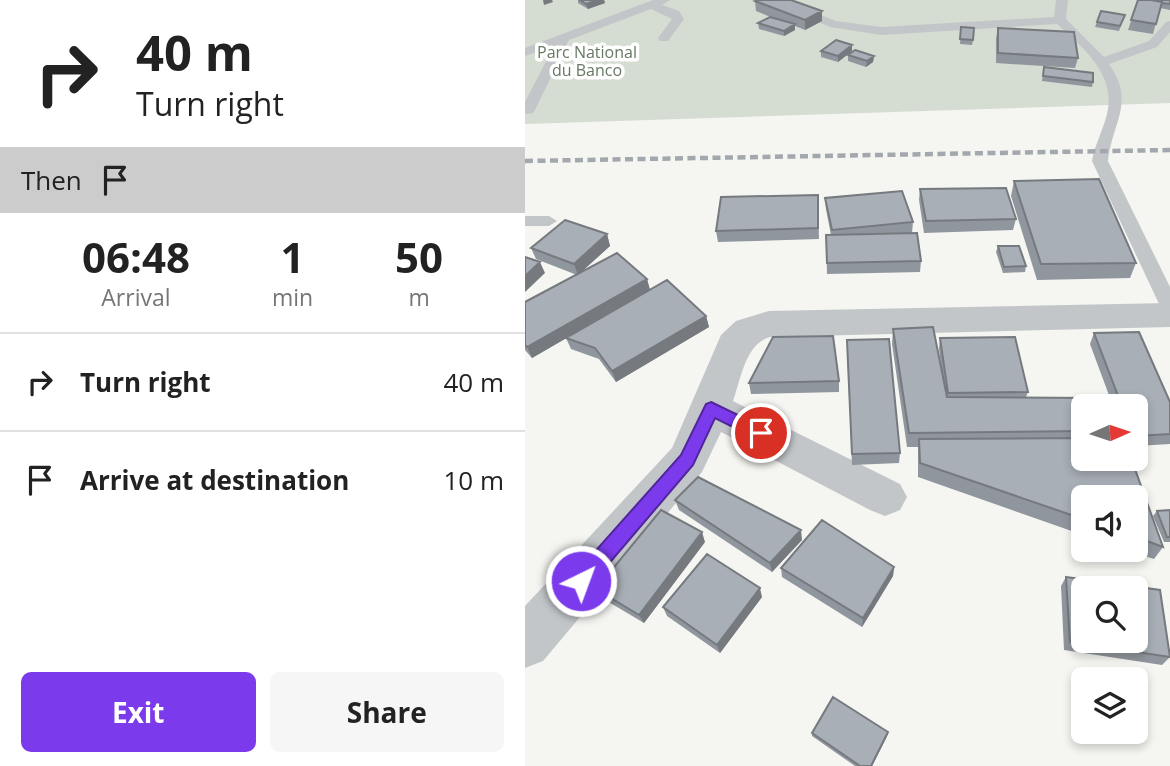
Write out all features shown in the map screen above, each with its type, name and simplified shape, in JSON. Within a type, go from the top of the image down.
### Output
[{"type":"street","points":[[525,643],[687,460],[711,408],[734,345],[749,330],[769,324],[1170,315]]},
{"type":"street","points":[[711,408],[885,497]]},
{"type":"lane","points":[[525,52],[664,0]]},
{"type":"lane","points":[[772,0],[834,24],[881,31],[1060,20],[1103,62],[1109,73],[1116,100],[1100,161],[1170,306]]},
{"type":"lane","points":[[1060,20],[1062,0]]},
{"type":"lane","points":[[651,5],[675,14],[678,19],[664,38]]},
{"type":"lane","points":[[1103,62],[1153,44],[1170,25]]},
{"type":"lane","points":[[528,110],[564,38]]},
{"type":"lane","points":[[525,222],[549,221]]},
{"type":"green space","name":"Parc National du Banco","points":[[525,0],[1170,0],[1170,103],[525,124]]},
{"type":"building","points":[[580,0],[598,0],[586,4]]},
{"type":"building","points":[[791,0],[822,11],[805,20],[755,1]]},
{"type":"building","points":[[1138,0],[1162,2],[1156,24],[1131,20]]},
{"type":"building","points":[[1151,0],[1170,0],[1170,4],[1162,3]]},
{"type":"building","points":[[1101,11],[1125,15],[1120,26],[1097,22]]},
{"type":"building","points":[[770,17],[795,24],[784,31],[758,23]]},
{"type":"building","points":[[961,27],[974,28],[973,40],[960,39]]},
{"type":"building","points":[[998,28],[1074,32],[1078,58],[998,53]]},
{"type":"building","points":[[836,40],[852,45],[838,56],[821,51]]},
{"type":"building","points":[[855,50],[874,56],[867,61],[848,55]]},
{"type":"building","points":[[1044,67],[1093,73],[1093,82],[1043,76]]},
{"type":"building","points":[[1099,179],[1136,263],[1041,264],[1014,181]]},
{"type":"building","points":[[1006,188],[1016,219],[926,221],[920,189]]},
{"type":"building","points":[[902,191],[913,222],[832,230],[825,198]]},
{"type":"building","points":[[818,195],[818,228],[716,231],[721,197]]},
{"type":"building","points":[[565,220],[607,234],[574,264],[531,248]]},
{"type":"building","points":[[917,233],[921,261],[827,263],[826,235]]},
{"type":"building","points":[[998,246],[1019,246],[1026,266],[1004,267]]},
{"type":"building","points":[[617,253],[647,279],[527,347],[525,302]]},
{"type":"building","points":[[525,257],[540,262],[525,276]]},
{"type":"building","points":[[667,280],[706,316],[612,371],[595,348],[566,338]]},
{"type":"building","points":[[933,327],[947,397],[1071,398],[1071,431],[909,433],[893,329]]},
{"type":"building","points":[[1139,332],[1170,402],[1170,434],[1148,435],[1148,394],[1117,394],[1094,333]]},
{"type":"building","points":[[833,336],[839,381],[749,383],[773,337]]},
{"type":"building","points":[[1015,337],[1028,392],[948,393],[940,338]]},
{"type":"building","points":[[889,339],[900,453],[852,454],[847,340]]},
{"type":"building","points":[[1071,438],[1071,471],[1136,471],[1141,485],[1071,485],[1071,515],[920,463],[919,439]]},
{"type":"building","points":[[698,477],[801,530],[770,563],[675,500]]},
{"type":"building","points":[[1148,505],[1163,547],[1148,541]]},
{"type":"building","points":[[661,510],[702,532],[639,615],[596,589]]},
{"type":"building","points":[[1170,510],[1170,537],[1167,537],[1157,511]]},
{"type":"building","points":[[822,520],[894,567],[863,618],[781,568]]},
{"type":"building","points":[[707,554],[760,588],[717,645],[663,607]]},
{"type":"building","points":[[1066,577],[1071,578],[1070,642]]},
{"type":"building","points":[[1148,588],[1160,590],[1170,657],[1143,653],[1148,653]]},
{"type":"building","points":[[833,697],[888,732],[871,766],[860,766],[812,733]]},
{"type":"railway","points":[[525,161],[1170,150]]},
{"type":"route","points":[[581,581],[687,460],[711,408],[761,433]]}]
